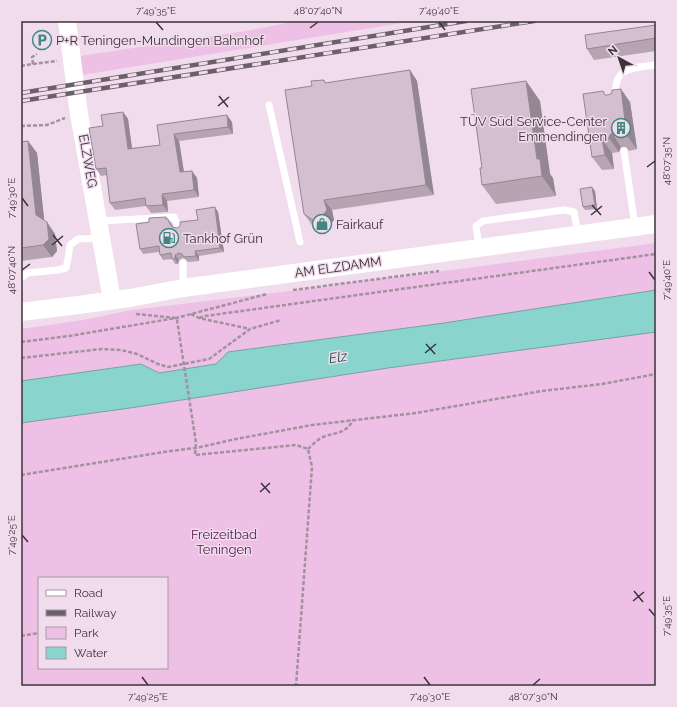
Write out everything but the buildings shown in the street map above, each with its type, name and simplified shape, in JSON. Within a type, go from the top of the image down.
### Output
[{"type":"street","name":"ELZWEG","points":[[67,21],[79,114],[112,300]]},
{"type":"street","name":"AM ELZDAMM","points":[[21,312],[130,298],[183,288],[281,274],[656,224]]},
{"type":"lane","points":[[617,104],[615,91],[617,80],[622,73],[631,68],[656,65]]},
{"type":"lane","points":[[269,105],[300,242]]},
{"type":"lane","points":[[624,151],[635,226]]},
{"type":"lane","points":[[479,248],[476,226],[483,221],[564,210],[574,212],[578,234]]},
{"type":"lane","points":[[21,278],[27,273],[66,268],[70,245],[78,239],[100,229],[174,217],[179,228]]},
{"type":"lane","points":[[183,263],[183,288]]},
{"type":"path","points":[[33,64],[32,58],[37,54]]},
{"type":"path","points":[[21,66],[72,60]]},
{"type":"path","points":[[21,126],[47,125],[79,114]]},
{"type":"path","points":[[199,318],[656,254]]},
{"type":"path","points":[[21,342],[176,319],[191,313],[273,292],[281,274]]},
{"type":"path","points":[[130,298],[132,310],[135,314],[176,319]]},
{"type":"path","points":[[191,313],[199,318],[250,329]]},
{"type":"path","points":[[176,319],[196,443],[195,455],[296,445],[308,449]]},
{"type":"path","points":[[21,358],[102,349],[121,350],[137,354],[168,368],[210,359],[250,329],[281,320]]},
{"type":"path","points":[[21,475],[196,448],[304,426],[416,413],[542,391],[602,384],[656,374]]},
{"type":"path","points":[[308,449],[322,438],[339,433],[349,426],[353,420]]},
{"type":"path","points":[[296,686],[312,467],[308,449]]},
{"type":"path","points":[[21,636],[38,633]]},
{"type":"green space","points":[[298,21],[414,21],[82,75],[80,56],[246,31]]},
{"type":"green space","points":[[656,243],[656,290],[444,323],[228,352],[216,364],[159,373],[141,364],[21,381],[21,329],[83,320],[132,310],[307,289]]},
{"type":"green space","name":"Freizeitbad Teningen","points":[[656,332],[656,686],[21,686],[21,423],[130,408],[388,368]]},
{"type":"water","name":"Elz","points":[[656,290],[656,332],[388,368],[130,408],[21,423],[21,381],[141,364],[159,373],[216,364],[228,352],[444,323]]},
{"type":"railway","points":[[21,93],[466,21]]},
{"type":"railway","points":[[21,101],[534,21]]},
{"type":"place","name":"P+R Teningen-Mundingen Bahnhof","points":[[42,40]]},
{"type":"place","name":"TÜV Süd Service-Center Emmendingen","points":[[621,128]]},
{"type":"place","name":"Fairkauf","points":[[322,224]]},
{"type":"place","name":"Tankhof Grün","points":[[169,238]]}]
